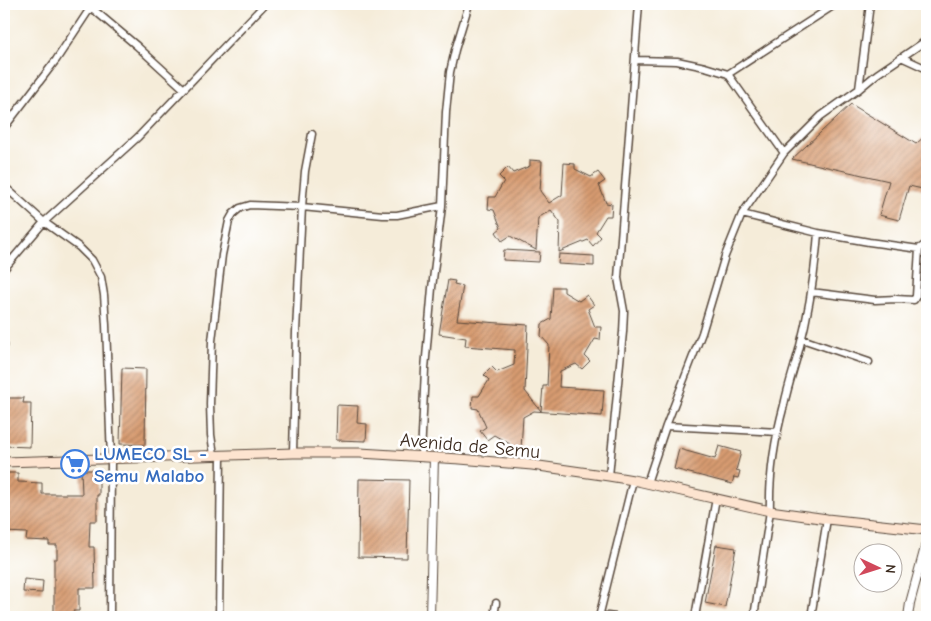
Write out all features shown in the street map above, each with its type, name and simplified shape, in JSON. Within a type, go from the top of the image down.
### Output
[{"type":"main road","name":"Avenida de Semu","points":[[4,462],[293,453],[360,453],[421,456],[532,465],[609,476],[770,511],[927,530]]},
{"type":"street","points":[[4,269],[44,222],[138,137],[265,4]]},
{"type":"street","points":[[421,456],[425,369],[442,206],[446,112],[450,72],[469,4]]},
{"type":"street","points":[[609,476],[623,332],[624,311],[618,278],[639,4]]},
{"type":"street","points":[[728,74],[836,4]]},
{"type":"street","points":[[859,89],[870,4]]},
{"type":"street","points":[[4,128],[56,60],[90,5],[184,89]]},
{"type":"street","points":[[648,483],[666,426],[702,333],[726,256],[742,214],[784,153],[821,116],[877,74],[927,40]]},
{"type":"street","points":[[901,57],[927,69]]},
{"type":"street","points":[[634,60],[676,61],[728,74],[784,153]]},
{"type":"street","points":[[293,453],[302,207],[305,171],[312,134]]},
{"type":"street","points":[[4,186],[44,222],[92,260],[101,277],[106,315],[110,459],[110,617]]},
{"type":"street","points":[[219,617],[218,455],[211,435],[210,379],[222,255],[229,221],[240,208],[250,205],[302,207],[383,216],[442,206]]},
{"type":"street","points":[[742,214],[818,233],[861,241],[919,249],[927,243]]},
{"type":"street","points":[[754,617],[770,511],[770,495],[778,432],[802,339],[811,292],[818,233]]},
{"type":"street","points":[[811,292],[875,300],[914,300],[916,296],[919,249]]},
{"type":"street","points":[[802,339],[869,362]]},
{"type":"street","points":[[666,426],[778,432]]},
{"type":"street","points":[[430,617],[434,457]]},
{"type":"street","points":[[615,617],[599,616],[633,480]]},
{"type":"street","points":[[695,617],[716,498]]},
{"type":"street","points":[[811,617],[827,519]]},
{"type":"street","points":[[908,617],[927,540]]},
{"type":"street","points":[[494,617],[496,603]]},
{"type":"building","points":[[851,104],[916,144],[927,134],[927,190],[909,186],[899,220],[879,215],[889,181],[792,159]]},
{"type":"building","points":[[530,160],[542,161],[540,191],[549,203],[562,195],[564,163],[575,164],[575,169],[591,177],[598,172],[605,181],[599,185],[606,203],[612,204],[611,216],[606,216],[596,232],[601,237],[593,246],[588,240],[559,252],[560,222],[551,210],[538,218],[536,250],[510,236],[502,241],[496,232],[501,228],[494,210],[488,209],[489,197],[495,197],[504,181],[499,176],[508,167],[513,173],[530,166]]},
{"type":"building","points":[[504,250],[540,252],[539,262],[503,260]]},
{"type":"building","points":[[559,254],[594,256],[594,266],[558,264]]},
{"type":"building","points":[[448,280],[455,281],[454,284],[463,286],[457,320],[528,325],[525,391],[541,411],[543,386],[547,386],[549,345],[541,336],[542,324],[551,319],[553,287],[564,287],[564,292],[579,301],[587,295],[594,305],[588,309],[595,327],[601,327],[600,340],[595,339],[585,356],[590,361],[582,369],[576,364],[560,371],[559,387],[604,390],[602,416],[534,411],[523,417],[521,449],[510,449],[510,444],[494,435],[487,440],[480,431],[486,427],[478,409],[472,408],[473,396],[479,396],[489,380],[484,375],[492,367],[497,372],[514,365],[515,350],[465,346],[466,338],[439,334]]},
{"type":"building","points":[[122,368],[146,369],[145,445],[120,444]]},
{"type":"building","points":[[6,398],[24,398],[23,403],[31,403],[30,447],[5,446]]},
{"type":"building","points":[[337,405],[358,406],[357,423],[367,424],[366,441],[336,440]]},
{"type":"building","points":[[719,446],[741,452],[736,470],[740,471],[738,478],[734,477],[732,484],[674,469],[679,449],[715,459]]},
{"type":"building","points":[[81,470],[99,470],[97,521],[90,521],[89,547],[94,547],[95,588],[79,588],[79,611],[73,611],[73,616],[54,617],[54,559],[57,559],[57,545],[49,545],[49,541],[26,540],[27,533],[4,532],[4,473],[18,473],[18,482],[42,483],[42,494],[82,494]]},
{"type":"building","points":[[359,479],[409,480],[407,558],[358,557]]},
{"type":"building","points":[[716,545],[736,548],[725,607],[705,603]]},
{"type":"building","points":[[24,579],[43,581],[42,593],[23,592]]},
{"type":"place","name":"LUMECO SL - Semu Malabo","points":[[75,464]]}]
